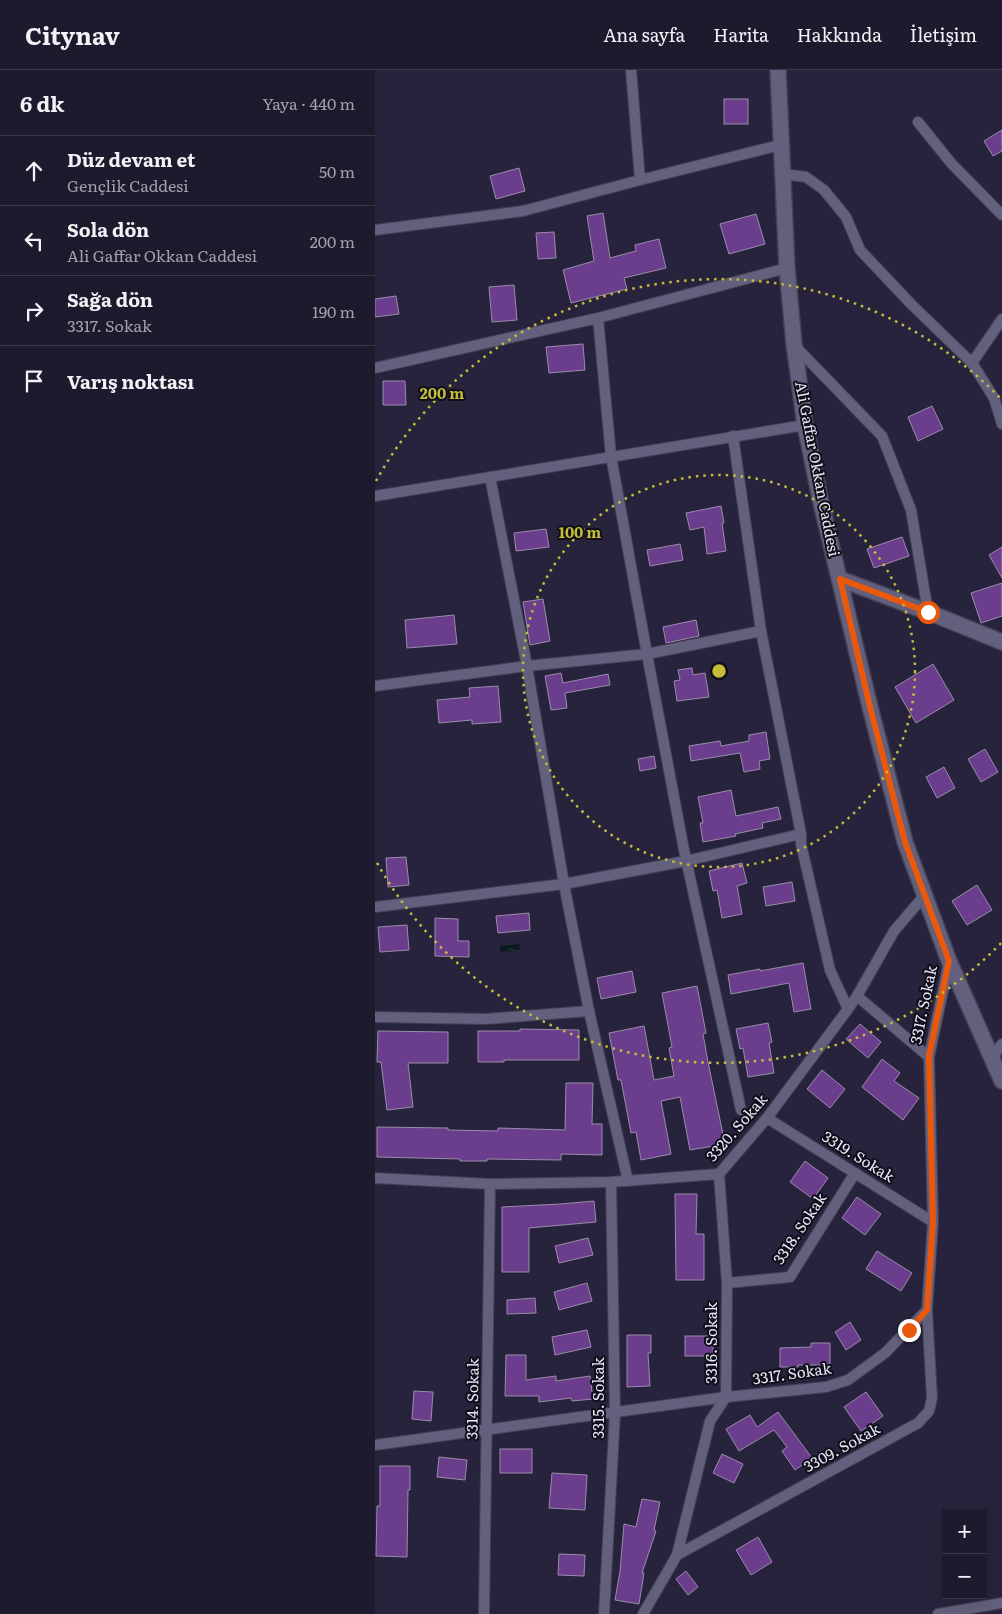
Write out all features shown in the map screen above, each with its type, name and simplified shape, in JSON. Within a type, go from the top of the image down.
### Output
[{"type":"street","points":[[631,70],[640,180]]},
{"type":"street","name":"Ali Gaffar Okkan Caddesi","points":[[778,70],[787,268],[794,344],[805,425],[821,503],[905,842],[949,961],[1002,1081]]},
{"type":"street","points":[[918,122],[951,163],[1002,215]]},
{"type":"street","points":[[375,230],[523,210],[781,145]]},
{"type":"street","points":[[783,174],[806,177],[824,190],[846,217],[861,250],[912,305],[972,363],[998,400],[1002,424]]},
{"type":"street","points":[[375,368],[598,318],[787,268]]},
{"type":"street","points":[[598,318],[611,456],[686,860],[741,1110]]},
{"type":"street","points":[[972,363],[1002,319]]},
{"type":"street","points":[[794,344],[881,436],[911,510],[928,612]]},
{"type":"street","points":[[375,496],[805,425]]},
{"type":"street","points":[[733,436],[761,631],[801,834],[801,844],[831,970],[848,1009]]},
{"type":"street","points":[[490,477],[527,666],[564,884],[589,1011],[628,1181]]},
{"type":"street","points":[[840,579],[1002,642]]},
{"type":"street","points":[[375,686],[527,666],[647,654],[761,631]]},
{"type":"street","points":[[375,907],[564,884],[686,860],[801,834]]},
{"type":"street","name":"3320. Sokak","points":[[375,1178],[490,1184],[611,1182],[719,1174],[767,1118],[848,1009],[894,931],[924,896]]},
{"type":"street","name":"3317. Sokak","points":[[375,1445],[727,1397],[826,1387],[848,1380],[885,1353],[927,1310],[933,1222],[929,1056],[949,961]]},
{"type":"street","points":[[857,996],[929,1056]]},
{"type":"street","points":[[375,1018],[487,1019],[589,1011]]},
{"type":"street","points":[[992,1058],[1002,1044]]},
{"type":"street","name":"3319. Sokak","points":[[767,1118],[933,1222]]},
{"type":"street","name":"3318. Sokak","points":[[727,1283],[790,1277],[855,1173]]},
{"type":"street","name":"3316. Sokak","points":[[643,1614],[677,1555],[710,1421],[727,1397],[727,1283],[719,1174]]},
{"type":"street","name":"3315. Sokak","points":[[604,1614],[615,1413],[611,1182]]},
{"type":"street","name":"3314. Sokak","points":[[484,1614],[490,1184]]},
{"type":"street","name":"3309. Sokak","points":[[677,1555],[918,1423],[929,1411],[932,1398],[927,1310]]},
{"type":"street","points":[[938,1614],[1002,1603]]},
{"type":"water","points":[[519,944],[520,950],[500,952],[500,946]]},
{"type":"building","points":[[724,99],[748,99],[748,124],[724,124]]},
{"type":"building","points":[[1002,130],[1002,151],[993,156],[984,141]]},
{"type":"building","points":[[519,168],[525,191],[496,199],[490,176]]},
{"type":"building","points":[[603,213],[610,258],[636,251],[635,245],[659,239],[666,268],[624,278],[627,289],[571,303],[563,270],[594,261],[587,216]]},
{"type":"building","points":[[756,214],[765,244],[729,254],[720,224]]},
{"type":"building","points":[[554,232],[556,258],[538,259],[536,233]]},
{"type":"building","points":[[514,285],[517,320],[492,322],[489,287]]},
{"type":"building","points":[[396,296],[399,314],[375,317],[375,299]]},
{"type":"building","points":[[583,344],[585,370],[549,373],[546,347]]},
{"type":"building","points":[[383,381],[405,381],[406,405],[383,405]]},
{"type":"building","points":[[932,406],[943,429],[918,441],[908,417]]},
{"type":"building","points":[[721,506],[726,551],[707,554],[704,527],[690,530],[686,513]]},
{"type":"building","points":[[546,529],[549,547],[516,551],[514,533]]},
{"type":"building","points":[[902,537],[909,556],[874,568],[867,549]]},
{"type":"building","points":[[680,544],[683,560],[650,566],[647,550]]},
{"type":"building","points":[[1002,547],[1002,578],[989,555]]},
{"type":"building","points":[[1002,583],[1002,616],[981,623],[971,593]]},
{"type":"building","points":[[543,599],[550,641],[530,645],[523,602]]},
{"type":"building","points":[[454,615],[457,644],[407,648],[405,620]]},
{"type":"building","points":[[696,620],[699,636],[666,643],[663,627]]},
{"type":"building","points":[[933,664],[954,700],[916,723],[895,687]]},
{"type":"building","points":[[692,668],[693,675],[705,673],[709,697],[677,701],[674,681],[680,680],[678,670]]},
{"type":"building","points":[[561,673],[563,683],[608,674],[610,685],[565,693],[567,708],[551,710],[545,676]]},
{"type":"building","points":[[498,686],[501,722],[472,724],[472,720],[439,723],[437,700],[470,697],[469,688]]},
{"type":"building","points":[[766,732],[770,759],[759,761],[760,769],[744,772],[740,753],[691,761],[689,746],[720,741],[721,746],[749,741],[749,735]]},
{"type":"building","points":[[985,749],[998,772],[981,782],[968,759]]},
{"type":"building","points":[[654,756],[656,768],[640,771],[638,759]]},
{"type":"building","points":[[944,767],[955,788],[937,798],[926,777]]},
{"type":"building","points":[[731,790],[736,816],[778,807],[781,819],[762,823],[763,828],[735,834],[736,836],[703,842],[700,823],[703,823],[698,797]]},
{"type":"building","points":[[406,857],[409,885],[388,887],[386,858]]},
{"type":"building","points":[[742,863],[747,883],[737,886],[742,914],[722,918],[717,890],[713,891],[709,871]]},
{"type":"building","points":[[792,882],[795,901],[766,906],[763,887]]},
{"type":"building","points":[[977,885],[992,910],[967,925],[952,901]]},
{"type":"building","points":[[529,913],[530,930],[498,933],[496,916]]},
{"type":"building","points":[[435,918],[458,919],[458,941],[469,941],[469,957],[435,956]]},
{"type":"building","points":[[407,925],[409,950],[380,952],[378,927]]},
{"type":"building","points":[[803,963],[811,1009],[794,1012],[789,983],[731,994],[728,975]]},
{"type":"building","points":[[632,971],[636,992],[601,999],[597,978]]},
{"type":"building","points":[[697,986],[706,1033],[703,1034],[725,1144],[690,1150],[680,1097],[661,1101],[671,1154],[641,1160],[636,1132],[631,1133],[621,1080],[618,1080],[609,1033],[644,1026],[654,1080],[674,1076],[669,1048],[672,1047],[662,993]]},
{"type":"building","points":[[768,1023],[772,1042],[769,1043],[774,1073],[748,1077],[743,1048],[740,1049],[736,1029]]},
{"type":"building","points":[[860,1024],[881,1042],[868,1058],[846,1039]]},
{"type":"building","points":[[520,1029],[579,1030],[579,1060],[478,1062],[478,1031],[520,1031]]},
{"type":"building","points":[[378,1031],[448,1032],[448,1063],[408,1063],[413,1107],[387,1110],[381,1062],[377,1062]]},
{"type":"building","points":[[882,1059],[900,1073],[894,1081],[919,1098],[903,1120],[862,1087]]},
{"type":"building","points":[[822,1070],[845,1089],[830,1108],[807,1089]]},
{"type":"building","points":[[566,1083],[593,1083],[592,1124],[602,1124],[602,1155],[561,1154],[561,1160],[487,1159],[487,1161],[377,1157],[377,1127],[498,1131],[498,1128],[565,1130]]},
{"type":"building","points":[[805,1161],[828,1178],[813,1199],[790,1182]]},
{"type":"building","points":[[675,1194],[697,1194],[696,1234],[704,1234],[704,1280],[676,1280]]},
{"type":"building","points":[[857,1197],[881,1214],[865,1235],[842,1218]]},
{"type":"building","points":[[594,1201],[596,1222],[529,1228],[529,1272],[502,1272],[502,1207]]},
{"type":"building","points":[[588,1238],[593,1255],[559,1263],[555,1246]]},
{"type":"building","points":[[877,1251],[912,1273],[901,1291],[866,1269]]},
{"type":"building","points":[[587,1283],[592,1301],[559,1310],[554,1292]]},
{"type":"building","points":[[535,1298],[536,1313],[507,1314],[507,1300]]},
{"type":"building","points":[[850,1322],[861,1340],[846,1350],[835,1332]]},
{"type":"building","points":[[587,1330],[591,1347],[555,1355],[552,1337]]},
{"type":"building","points":[[627,1335],[651,1335],[651,1353],[648,1353],[650,1386],[627,1387]]},
{"type":"building","points":[[685,1336],[713,1336],[713,1356],[685,1356]]},
{"type":"building","points":[[811,1343],[830,1343],[830,1365],[780,1367],[780,1348],[811,1347]]},
{"type":"building","points":[[506,1355],[526,1355],[526,1380],[556,1376],[556,1381],[590,1376],[593,1399],[572,1401],[571,1398],[539,1402],[539,1396],[505,1396]]},
{"type":"building","points":[[414,1391],[433,1392],[431,1421],[412,1419]]},
{"type":"building","points":[[866,1392],[883,1416],[861,1431],[844,1407]]},
{"type":"building","points":[[778,1412],[812,1458],[795,1470],[782,1451],[787,1447],[774,1430],[739,1451],[726,1429],[750,1415],[757,1427]]},
{"type":"building","points":[[500,1449],[532,1449],[532,1473],[500,1473]]},
{"type":"building","points":[[722,1454],[743,1464],[734,1483],[713,1473]]},
{"type":"building","points":[[439,1457],[467,1460],[465,1480],[437,1477]]},
{"type":"building","points":[[380,1466],[410,1466],[407,1557],[376,1556],[377,1506],[380,1506]]},
{"type":"building","points":[[552,1473],[587,1475],[585,1510],[549,1508]]},
{"type":"building","points":[[642,1499],[660,1502],[654,1530],[656,1531],[642,1573],[644,1573],[639,1604],[615,1600],[620,1571],[624,1524],[636,1527]]},
{"type":"building","points":[[758,1537],[772,1562],[751,1575],[736,1550]]},
{"type":"building","points":[[559,1554],[585,1555],[584,1576],[558,1575]]},
{"type":"building","points":[[686,1571],[698,1587],[688,1595],[676,1579]]},
{"type":"route","points":[[909,1330],[927,1310],[933,1222],[929,1056],[949,961],[905,842],[870,707],[840,579],[928,612]]}]
